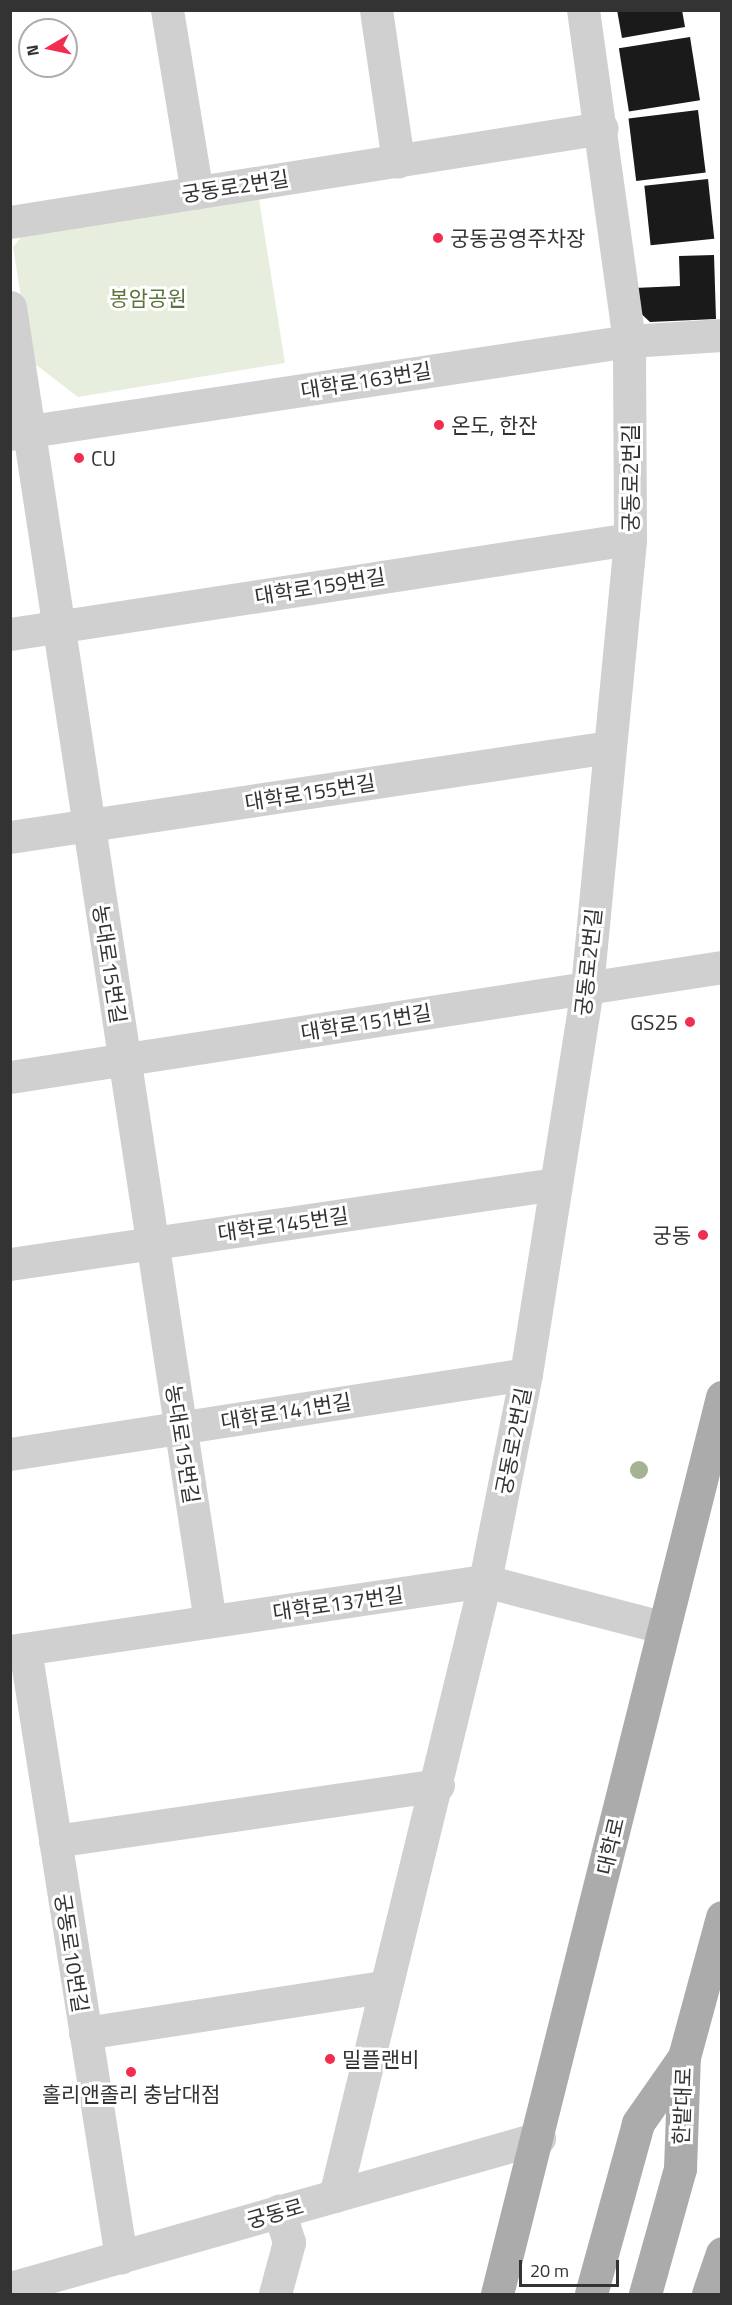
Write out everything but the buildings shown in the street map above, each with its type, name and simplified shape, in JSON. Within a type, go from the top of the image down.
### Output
[{"type":"main road","name":"대학로","points":[[497,2295],[539,2138],[662,1628],[722,1397]]},
{"type":"main road","name":"한밭대로","points":[[645,2295],[680,2169],[684,2057],[722,1917]]},
{"type":"main road","points":[[591,2295],[638,2123],[684,2057]]},
{"type":"main road","points":[[708,2295],[722,2253]]},
{"type":"street","points":[[167,10],[197,193]]},
{"type":"street","points":[[376,10],[398,161]]},
{"type":"street","name":"궁동로2번길","points":[[335,2196],[383,1987],[438,1785],[485,1581],[526,1374],[587,987],[630,539],[629,341],[602,128],[583,10]]},
{"type":"street","name":"궁동로2번길","points":[[10,222],[602,128]]},
{"type":"street","name":"농대로15번길","points":[[10,307],[20,432],[58,627],[210,1621]]},
{"type":"street","name":"대학로163번길","points":[[20,432],[629,341],[722,335]]},
{"type":"street","name":"대학로159번길","points":[[10,634],[630,539]]},
{"type":"street","name":"대학로155번길","points":[[10,837],[609,747]]},
{"type":"street","name":"대학로151번길","points":[[10,1077],[722,967]]},
{"type":"street","name":"대학로145번길","points":[[10,1264],[555,1184]]},
{"type":"street","name":"대학로141번길","points":[[10,1454],[526,1374]]},
{"type":"street","name":"대학로137번길","points":[[18,1650],[485,1581],[662,1628]]},
{"type":"street","name":"궁동로10번길","points":[[18,1650],[55,1841],[121,2257]]},
{"type":"street","points":[[55,1841],[438,1785]]},
{"type":"street","points":[[85,2033],[383,1987]]},
{"type":"street","name":"궁동로","points":[[10,2288],[539,2138]]},
{"type":"street","points":[[275,2295],[290,2242],[279,2211]]},
{"type":"green space","name":"봉암공원","points":[[258,193],[285,363],[78,397],[31,361],[13,247],[26,231]]},
{"type":"place","name":"궁동공영주차장","points":[[438,238]]},
{"type":"place","name":"온도, 한잔","points":[[439,425]]},
{"type":"place","name":"CU","points":[[79,458]]},
{"type":"place","name":"GS25","points":[[690,1022]]},
{"type":"place","name":"궁동","points":[[703,1235]]},
{"type":"place","name":"밀플랜비","points":[[330,2059]]},
{"type":"place","name":"홀리앤졸리 충남대점","points":[[131,2072]]}]
